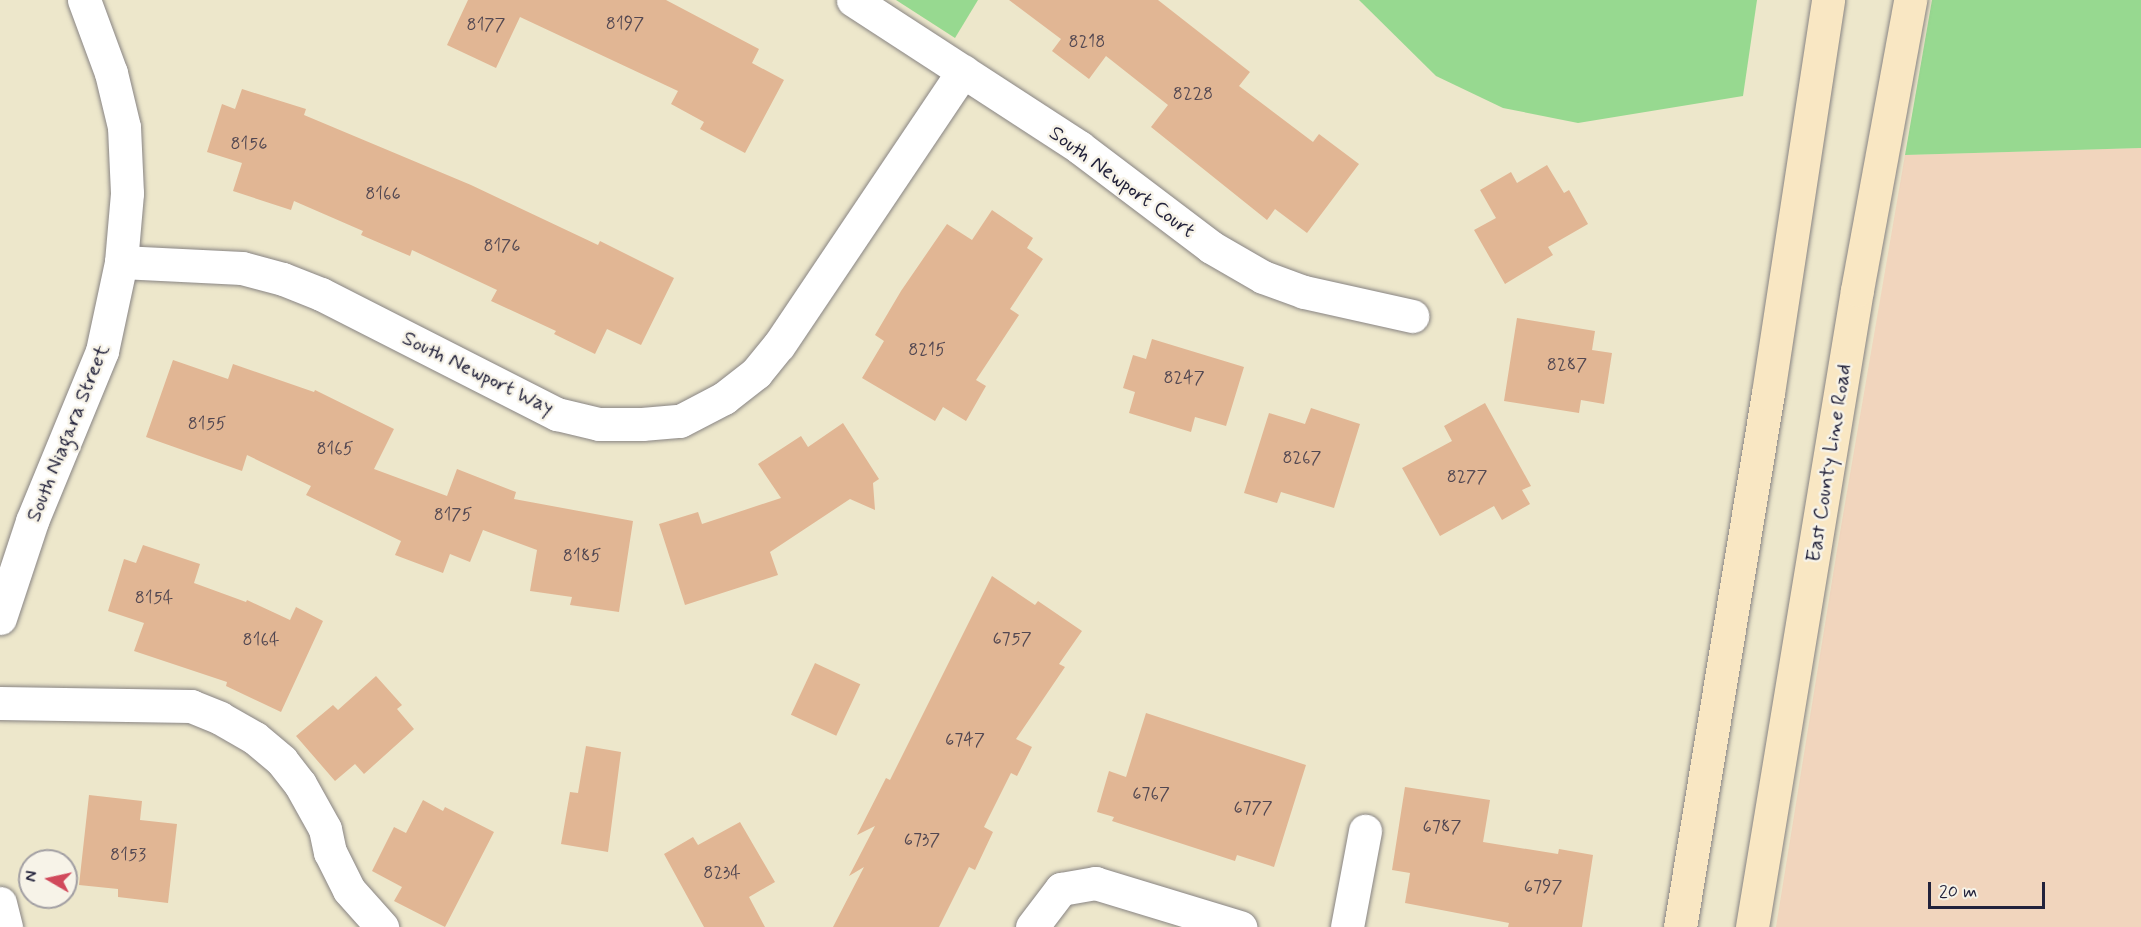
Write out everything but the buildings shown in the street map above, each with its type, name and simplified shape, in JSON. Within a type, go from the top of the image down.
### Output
[{"type":"main road","points":[[1680,927],[1768,393],[1828,0]]},
{"type":"main road","name":"East County Line Road","points":[[1752,927],[1857,290],[1910,0]]},
{"type":"street","name":"South Niagara Street","points":[[0,618],[32,521],[102,351],[121,262],[127,193],[124,127],[111,73],[84,0]]},
{"type":"street","name":"South Newport Court","points":[[853,0],[1079,147],[1211,247],[1263,277],[1304,292],[1412,316]]},
{"type":"street","name":"South Newport Way","points":[[121,262],[242,268],[283,279],[321,294],[557,414],[599,424],[680,421],[724,398],[756,372],[773,352],[963,72]]},
{"type":"street","points":[[0,703],[191,706],[255,738],[282,761],[300,783],[325,829],[330,852],[349,890],[382,927]]},
{"type":"street","points":[[1347,927],[1365,831]]},
{"type":"street","points":[[1032,927],[1061,889],[1095,883],[1240,927]]},
{"type":"street","points":[[0,903],[6,927]]},
{"type":"shaded area","points":[[2141,148],[2141,927],[1776,927],[1837,550],[1905,155]]},
{"type":"green space","points":[[896,0],[978,0],[955,38]]},
{"type":"green space","points":[[1359,0],[1757,0],[1743,96],[1578,123],[1503,108],[1436,76]]},
{"type":"green space","points":[[1932,0],[2141,0],[2141,148],[1905,155]]}]
